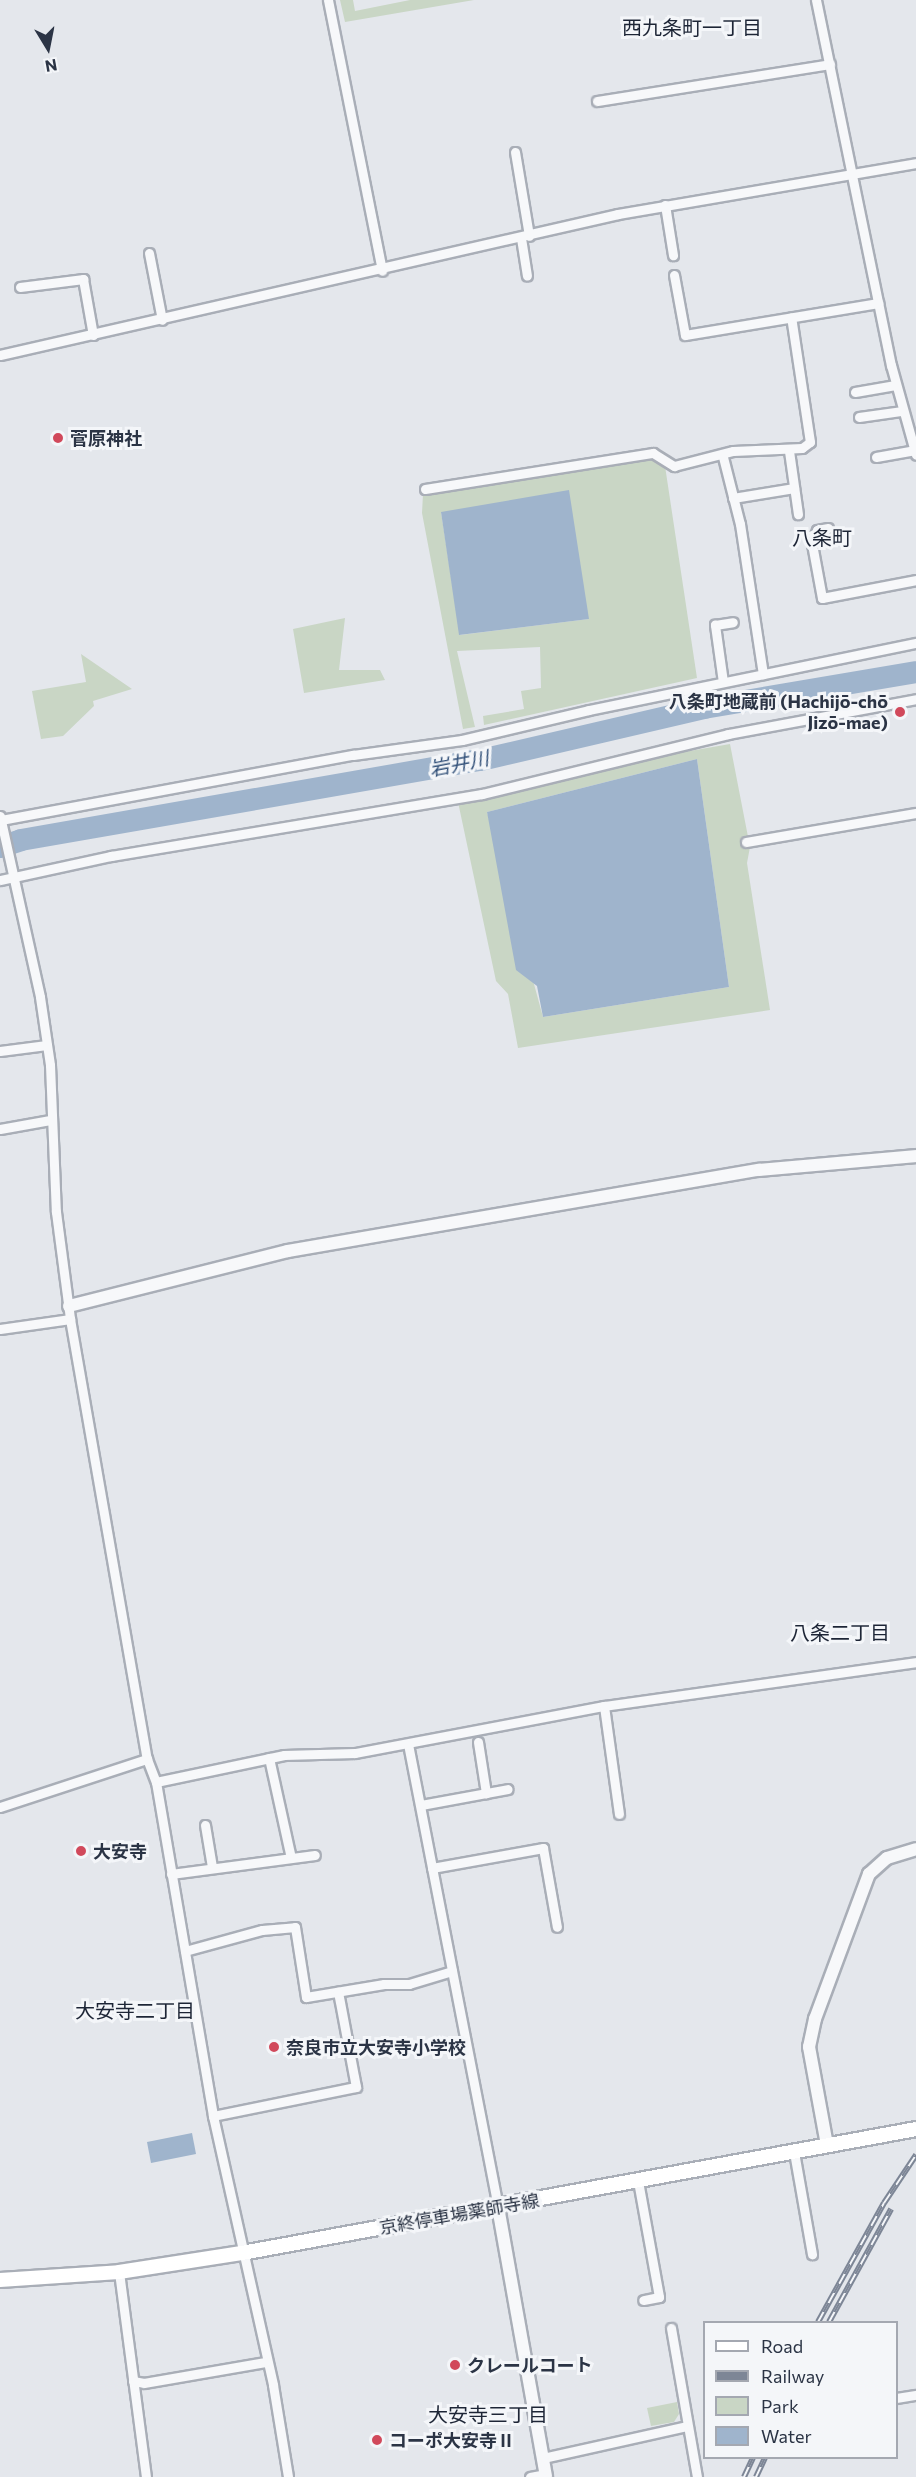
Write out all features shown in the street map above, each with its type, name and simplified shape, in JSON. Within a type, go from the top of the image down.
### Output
[{"type":"main road","name":"京終停車場薬師寺線","points":[[0,2280],[119,2272],[242,2253],[916,2129]]},
{"type":"street","points":[[328,0],[381,271]]},
{"type":"street","points":[[816,0],[901,411],[915,452],[876,457]]},
{"type":"street","points":[[597,101],[830,64]]},
{"type":"street","points":[[515,152],[527,276]]},
{"type":"street","points":[[0,356],[665,205],[916,163]]},
{"type":"street","points":[[665,205],[673,255]]},
{"type":"street","points":[[149,253],[162,320]]},
{"type":"street","points":[[674,275],[685,335],[878,303]]},
{"type":"street","points":[[20,287],[83,279],[93,335]]},
{"type":"street","points":[[425,489],[653,453],[674,466],[753,449],[789,451],[810,442],[791,317]]},
{"type":"street","points":[[855,392],[896,385]]},
{"type":"street","points":[[859,417],[901,411]]},
{"type":"street","points":[[789,451],[798,514]]},
{"type":"street","points":[[723,457],[733,498],[763,674]]},
{"type":"street","points":[[733,498],[794,488]]},
{"type":"street","points":[[828,528],[817,530],[812,544],[822,598],[916,580]]},
{"type":"street","points":[[723,682],[715,625],[733,622]]},
{"type":"street","points":[[288,2477],[273,2385],[265,2362],[213,2115],[156,1782],[147,1759],[70,1312],[56,1212],[47,1045],[1,821],[352,755],[462,740],[723,682],[916,643]]},
{"type":"street","points":[[0,879],[13,872],[482,794],[728,734],[916,699]]},
{"type":"street","points":[[746,842],[916,813]]},
{"type":"street","points":[[0,1052],[47,1045]]},
{"type":"street","points":[[0,1129],[50,1120]]},
{"type":"street","points":[[0,1329],[70,1312],[288,1251],[759,1170],[916,1156]]},
{"type":"street","points":[[156,1782],[269,1758],[327,1757],[408,1744],[418,1738],[604,1706],[916,1662]]},
{"type":"street","points":[[604,1706],[619,1814]]},
{"type":"street","points":[[478,1742],[486,1793]]},
{"type":"street","points":[[408,1744],[498,2206],[546,2476],[530,2477]]},
{"type":"street","points":[[269,1758],[291,1858]]},
{"type":"street","points":[[0,1807],[147,1759]]},
{"type":"street","points":[[421,1805],[508,1789]]},
{"type":"street","points":[[205,1826],[212,1867]]},
{"type":"street","points":[[432,1868],[543,1848],[557,1927]]},
{"type":"street","points":[[827,2145],[810,2047],[815,2019],[869,1874],[887,1858],[916,1849]]},
{"type":"street","points":[[171,1874],[315,1855]]},
{"type":"street","points":[[185,1951],[262,1930],[295,1927],[306,1996],[409,1984],[452,1971]]},
{"type":"street","points":[[213,2115],[356,2087],[338,1992]]},
{"type":"street","points":[[794,2152],[812,2254]]},
{"type":"street","points":[[638,2181],[659,2298],[643,2300]]},
{"type":"street","points":[[119,2272],[146,2477]]},
{"type":"street","points":[[671,2328],[697,2477]]},
{"type":"street","points":[[134,2381],[144,2383],[265,2362]]},
{"type":"street","points":[[898,2398],[916,2395]]},
{"type":"street","points":[[543,2458],[687,2426]]},
{"type":"green space","points":[[340,0],[353,0],[355,11],[410,0],[474,0],[345,22]]},
{"type":"green space","points":[[653,457],[665,466],[697,678],[484,725],[483,716],[524,709],[521,691],[541,688],[540,647],[457,651],[475,727],[463,729],[422,513],[423,494]],"holes":[[[441,512],[589,619],[460,635]]]},
{"type":"green space","points":[[345,618],[339,670],[380,670],[385,680],[304,693],[293,629]]},
{"type":"green space","points":[[81,654],[132,689],[93,701],[94,706],[63,736],[41,739],[32,691],[86,682]]},
{"type":"green space","points":[[730,744],[750,847],[747,863],[770,1010],[518,1048],[508,994],[496,981],[458,802],[477,802],[661,756]],"holes":[[[697,759],[729,987],[543,1017],[487,812]]]},
{"type":"green space","points":[[677,2402],[679,2414],[674,2422],[651,2426],[647,2408]]},
{"type":"water","points":[[569,490],[589,619],[459,635],[441,512]]},
{"type":"water","points":[[697,759],[729,987],[543,1017],[537,986],[516,970],[487,812]]},
{"type":"water","points":[[192,2133],[196,2154],[151,2163],[147,2142]]},
{"type":"waterway","name":"岩井川","points":[[0,847],[21,840],[481,760],[704,708],[916,672]]},
{"type":"railway","points":[[819,2321],[884,2203],[916,2155]]},
{"type":"railway","points":[[830,2321],[891,2209]]},
{"type":"railway","points":[[744,2477],[753,2459]]},
{"type":"railway","points":[[756,2477],[765,2459]]},
{"type":"place","name":"菅原神社","points":[[58,438]]},
{"type":"place","name":"八条町地蔵前 (Hachijō-chō Jizō-mae)","points":[[900,712]]},
{"type":"place","name":"大安寺","points":[[81,1851]]},
{"type":"place","name":"奈良市立大安寺小学校","points":[[274,2047]]},
{"type":"place","name":"クレールコート","points":[[455,2365]]},
{"type":"place","name":"コーポ大安寺Ⅱ","points":[[377,2440]]},
{"type":"district","name":"西九条町一丁目","points":[[692,27]]},
{"type":"district","name":"八条町","points":[[822,537]]},
{"type":"district","name":"八条二丁目","points":[[840,1632]]},
{"type":"district","name":"大安寺二丁目","points":[[135,2010]]},
{"type":"district","name":"大安寺三丁目","points":[[488,2414]]}]
